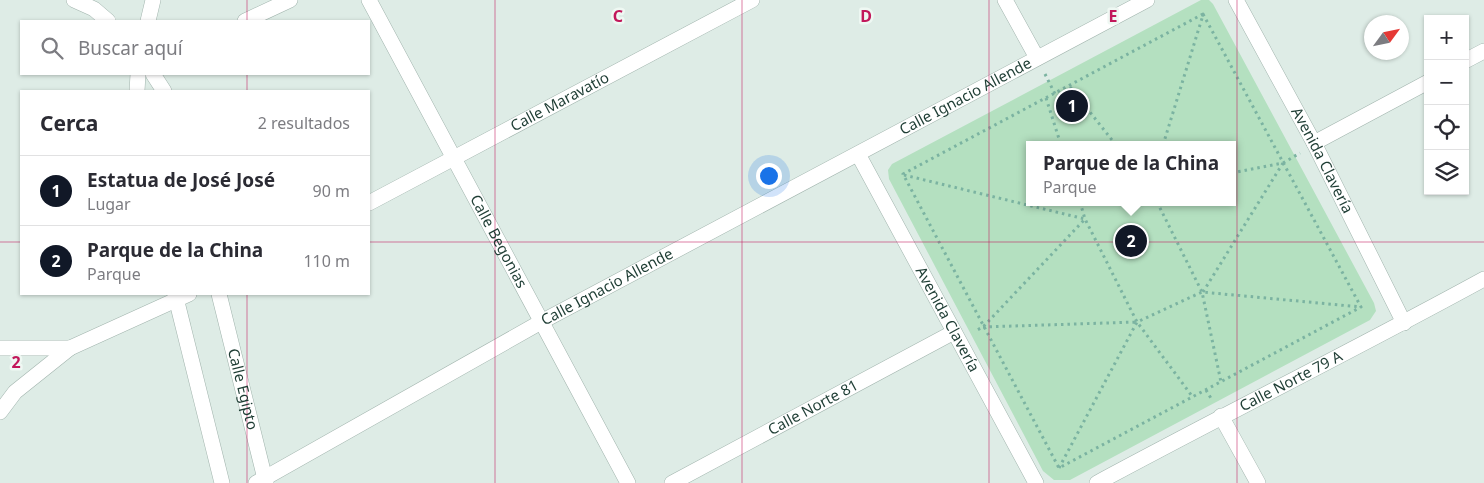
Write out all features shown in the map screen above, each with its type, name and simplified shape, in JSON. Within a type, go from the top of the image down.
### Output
[{"type":"street","points":[[74,0],[94,9],[107,20]]},
{"type":"street","points":[[148,20],[153,0]]},
{"type":"street","points":[[247,20],[290,0]]},
{"type":"street","name":"Calle Begonias","points":[[368,0],[628,483]]},
{"type":"street","name":"Calle Maravatío","points":[[370,202],[752,0]]},
{"type":"street","points":[[1005,0],[1037,58]]},
{"type":"street","name":"Calle Ignacio Allende","points":[[262,481],[541,322],[1147,0]]},
{"type":"street","name":"Avenida Clavería","points":[[1236,0],[1314,143],[1404,323]]},
{"type":"street","points":[[1467,60],[1484,51]]},
{"type":"street","points":[[137,90],[138,75]]},
{"type":"street","points":[[154,75],[163,90]]},
{"type":"street","points":[[1314,143],[1424,84]]},
{"type":"street","name":"Avenida Clavería","points":[[858,154],[1036,483]]},
{"type":"street","name":"Calle Norte 79 A","points":[[1097,483],[1221,416],[1484,280]]},
{"type":"street","name":"Calle Egipto","points":[[219,295],[262,481]]},
{"type":"street","points":[[0,412],[15,392],[70,348],[180,296],[222,483]]},
{"type":"street","name":"Calle Norte 81","points":[[672,483],[954,332]]},
{"type":"street","points":[[0,348],[70,348]]},
{"type":"street","points":[[1221,416],[1258,483]]},
{"type":"path","points":[[903,174],[1070,87],[1203,14]]},
{"type":"path","points":[[1164,141],[1203,14]]},
{"type":"path","points":[[1203,14],[1361,307]]},
{"type":"path","points":[[1070,87],[1113,141]]},
{"type":"path","points":[[1046,98],[1060,141]]},
{"type":"path","points":[[1236,172],[1284,163]]},
{"type":"path","points":[[1202,292],[1284,163]]},
{"type":"path","points":[[903,174],[1026,205]]},
{"type":"path","points":[[903,174],[1059,468]]},
{"type":"path","points":[[1030,206],[1085,220]]},
{"type":"path","points":[[1081,206],[1085,220],[1137,322],[1192,396]]},
{"type":"path","points":[[1159,206],[1202,292],[1220,382]]},
{"type":"path","points":[[983,327],[1085,220]]},
{"type":"path","points":[[983,327],[1137,322],[1202,292],[1361,307]]},
{"type":"path","points":[[1059,468],[1361,307]]},
{"type":"path","points":[[1059,468],[1137,322]]},
{"type":"green space","points":[[1201,0],[1209,0],[1213,4],[1374,303],[1376,311],[1370,320],[1070,480],[1054,480],[1043,471],[889,179],[888,170],[892,164]]},
{"type":"place","name":"Estatua de José José","points":[[1072,106]]},
{"type":"place","name":"Parque de la China","points":[[1131,241]]}]
